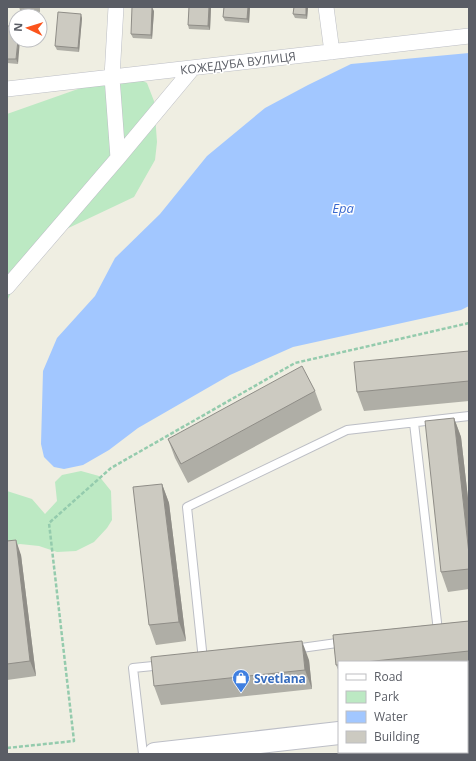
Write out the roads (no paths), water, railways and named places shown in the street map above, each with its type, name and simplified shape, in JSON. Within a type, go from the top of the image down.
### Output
[{"type":"main road","points":[[155,754],[248,749],[338,733]]},
{"type":"street","points":[[116,7],[112,77],[118,158]]},
{"type":"street","points":[[326,7],[332,52]]},
{"type":"street","name":"КОЖЕДУБА ВУЛИЦЯ","points":[[7,89],[469,36]]},
{"type":"street","points":[[7,287],[193,68]]},
{"type":"lane","points":[[203,660],[186,507],[347,430],[469,416]]},
{"type":"lane","points":[[414,423],[438,631]]},
{"type":"lane","points":[[289,650],[352,642]]},
{"type":"lane","points":[[143,754],[133,668],[172,664]]},
{"type":"water","name":"Ера","points":[[469,53],[469,306],[461,310],[293,347],[230,375],[138,428],[109,450],[83,465],[64,469],[54,467],[44,457],[41,444],[43,371],[57,338],[95,296],[115,258],[160,214],[207,156],[265,108],[351,64]]},
{"type":"place","name":"Svetlana","points":[[241,693]]}]
